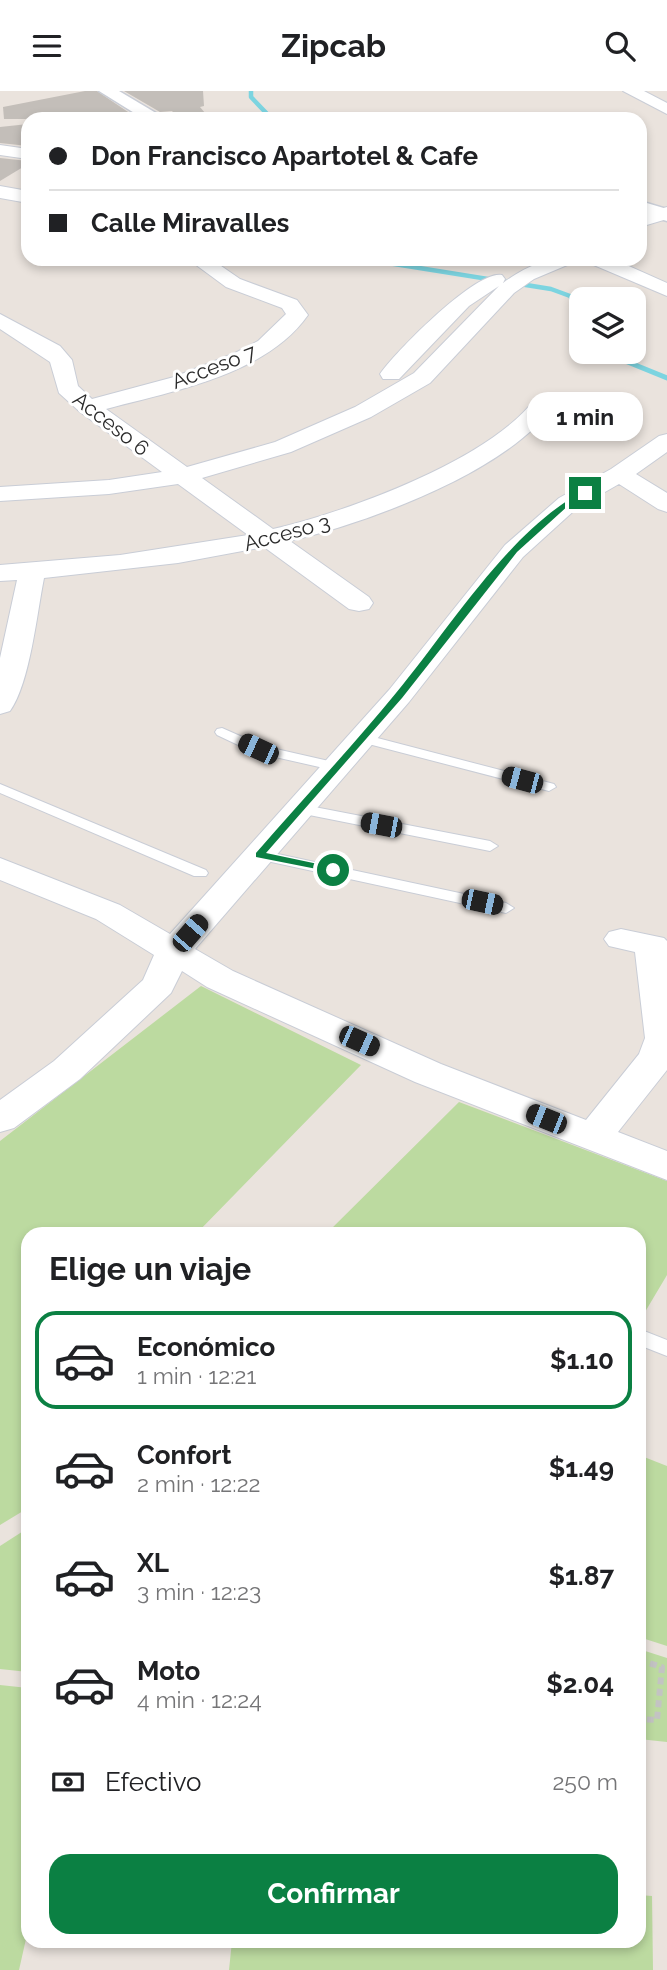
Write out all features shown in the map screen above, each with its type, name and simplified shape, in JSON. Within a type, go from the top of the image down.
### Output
[{"type":"street","points":[[107,91],[144,112]]},
{"type":"street","points":[[631,91],[663,104]]},
{"type":"street","points":[[0,150],[21,153]]},
{"type":"street","points":[[0,193],[21,196]]},
{"type":"street","points":[[647,210],[666,219]]},
{"type":"street","points":[[647,220],[666,219]]},
{"type":"street","points":[[647,235],[666,219]]},
{"type":"street","name":"Acceso 7","points":[[88,407],[182,382],[243,358],[266,347],[297,315],[290,304],[233,283],[208,266]]},
{"type":"street","points":[[0,480],[172,469],[307,419],[395,372],[462,302],[520,266]]},
{"type":"street","points":[[0,494],[109,487],[172,469],[283,447],[363,412],[422,377],[515,282],[549,266]]},
{"type":"street","points":[[610,266],[667,290]]},
{"type":"street","name":"Acceso 6","points":[[0,320],[52,351],[61,360],[67,388],[88,407],[359,603]]},
{"type":"street","points":[[408,356],[435,363]]},
{"type":"street","name":"Acceso 3","points":[[0,573],[137,561],[270,539],[323,526],[430,482],[530,424],[542,404]]},
{"type":"street","points":[[0,1119],[68,1070],[158,985],[173,952],[399,696],[514,551],[568,503],[620,474],[667,441]]},
{"type":"street","points":[[620,474],[667,504]]},
{"type":"street","points":[[0,705],[13,664],[32,571]]},
{"type":"street","points":[[0,868],[108,912],[220,979],[428,1073],[667,1166]]},
{"type":"street","points":[[593,1137],[657,1057],[663,1038],[652,945],[621,939]]},
{"type":"lane","points":[[222,732],[258,749],[337,767]]},
{"type":"lane","points":[[362,738],[549,787]]},
{"type":"lane","points":[[0,788],[200,873]]},
{"type":"lane","points":[[299,809],[490,846]]},
{"type":"lane","points":[[259,855],[506,908]]},
{"type":"lane","points":[[646,1340],[667,1347]]},
{"type":"path","points":[[646,1662],[662,1667],[657,1720],[646,1719]]},
{"type":"green space","points":[[201,986],[361,1065],[203,1227],[21,1227],[21,1512],[0,1525],[0,1141]]},
{"type":"green space","points":[[459,1102],[667,1181],[667,1275],[646,1310],[646,1227],[333,1227]]},
{"type":"green space","points":[[646,1458],[667,1466],[667,1646],[646,1639]]},
{"type":"green space","points":[[21,1532],[21,1671],[0,1669],[0,1546]]},
{"type":"green space","points":[[646,1651],[667,1658],[667,1742],[646,1740]]},
{"type":"green space","points":[[0,1685],[21,1687],[21,1948],[24,1948],[19,1970],[0,1970]]},
{"type":"green space","points":[[646,1896],[652,1896],[653,1970],[229,1970],[231,1948],[646,1948]]},
{"type":"building","points":[[97,91],[128,112],[21,112],[21,119],[4,119],[3,107]]},
{"type":"building","points":[[124,91],[203,91],[204,106],[200,107],[204,112],[160,112]]},
{"type":"building","points":[[21,125],[21,145],[0,143],[0,127]]},
{"type":"building","points":[[0,158],[21,160],[21,168],[0,181]]},
{"type":"waterway","points":[[251,91],[251,97],[265,112]]},
{"type":"waterway","points":[[407,266],[551,289],[569,296]]},
{"type":"waterway","points":[[633,364],[667,378]]},
{"type":"route","points":[[333,870],[259,855],[399,696],[514,551],[568,503],[585,493]]}]
